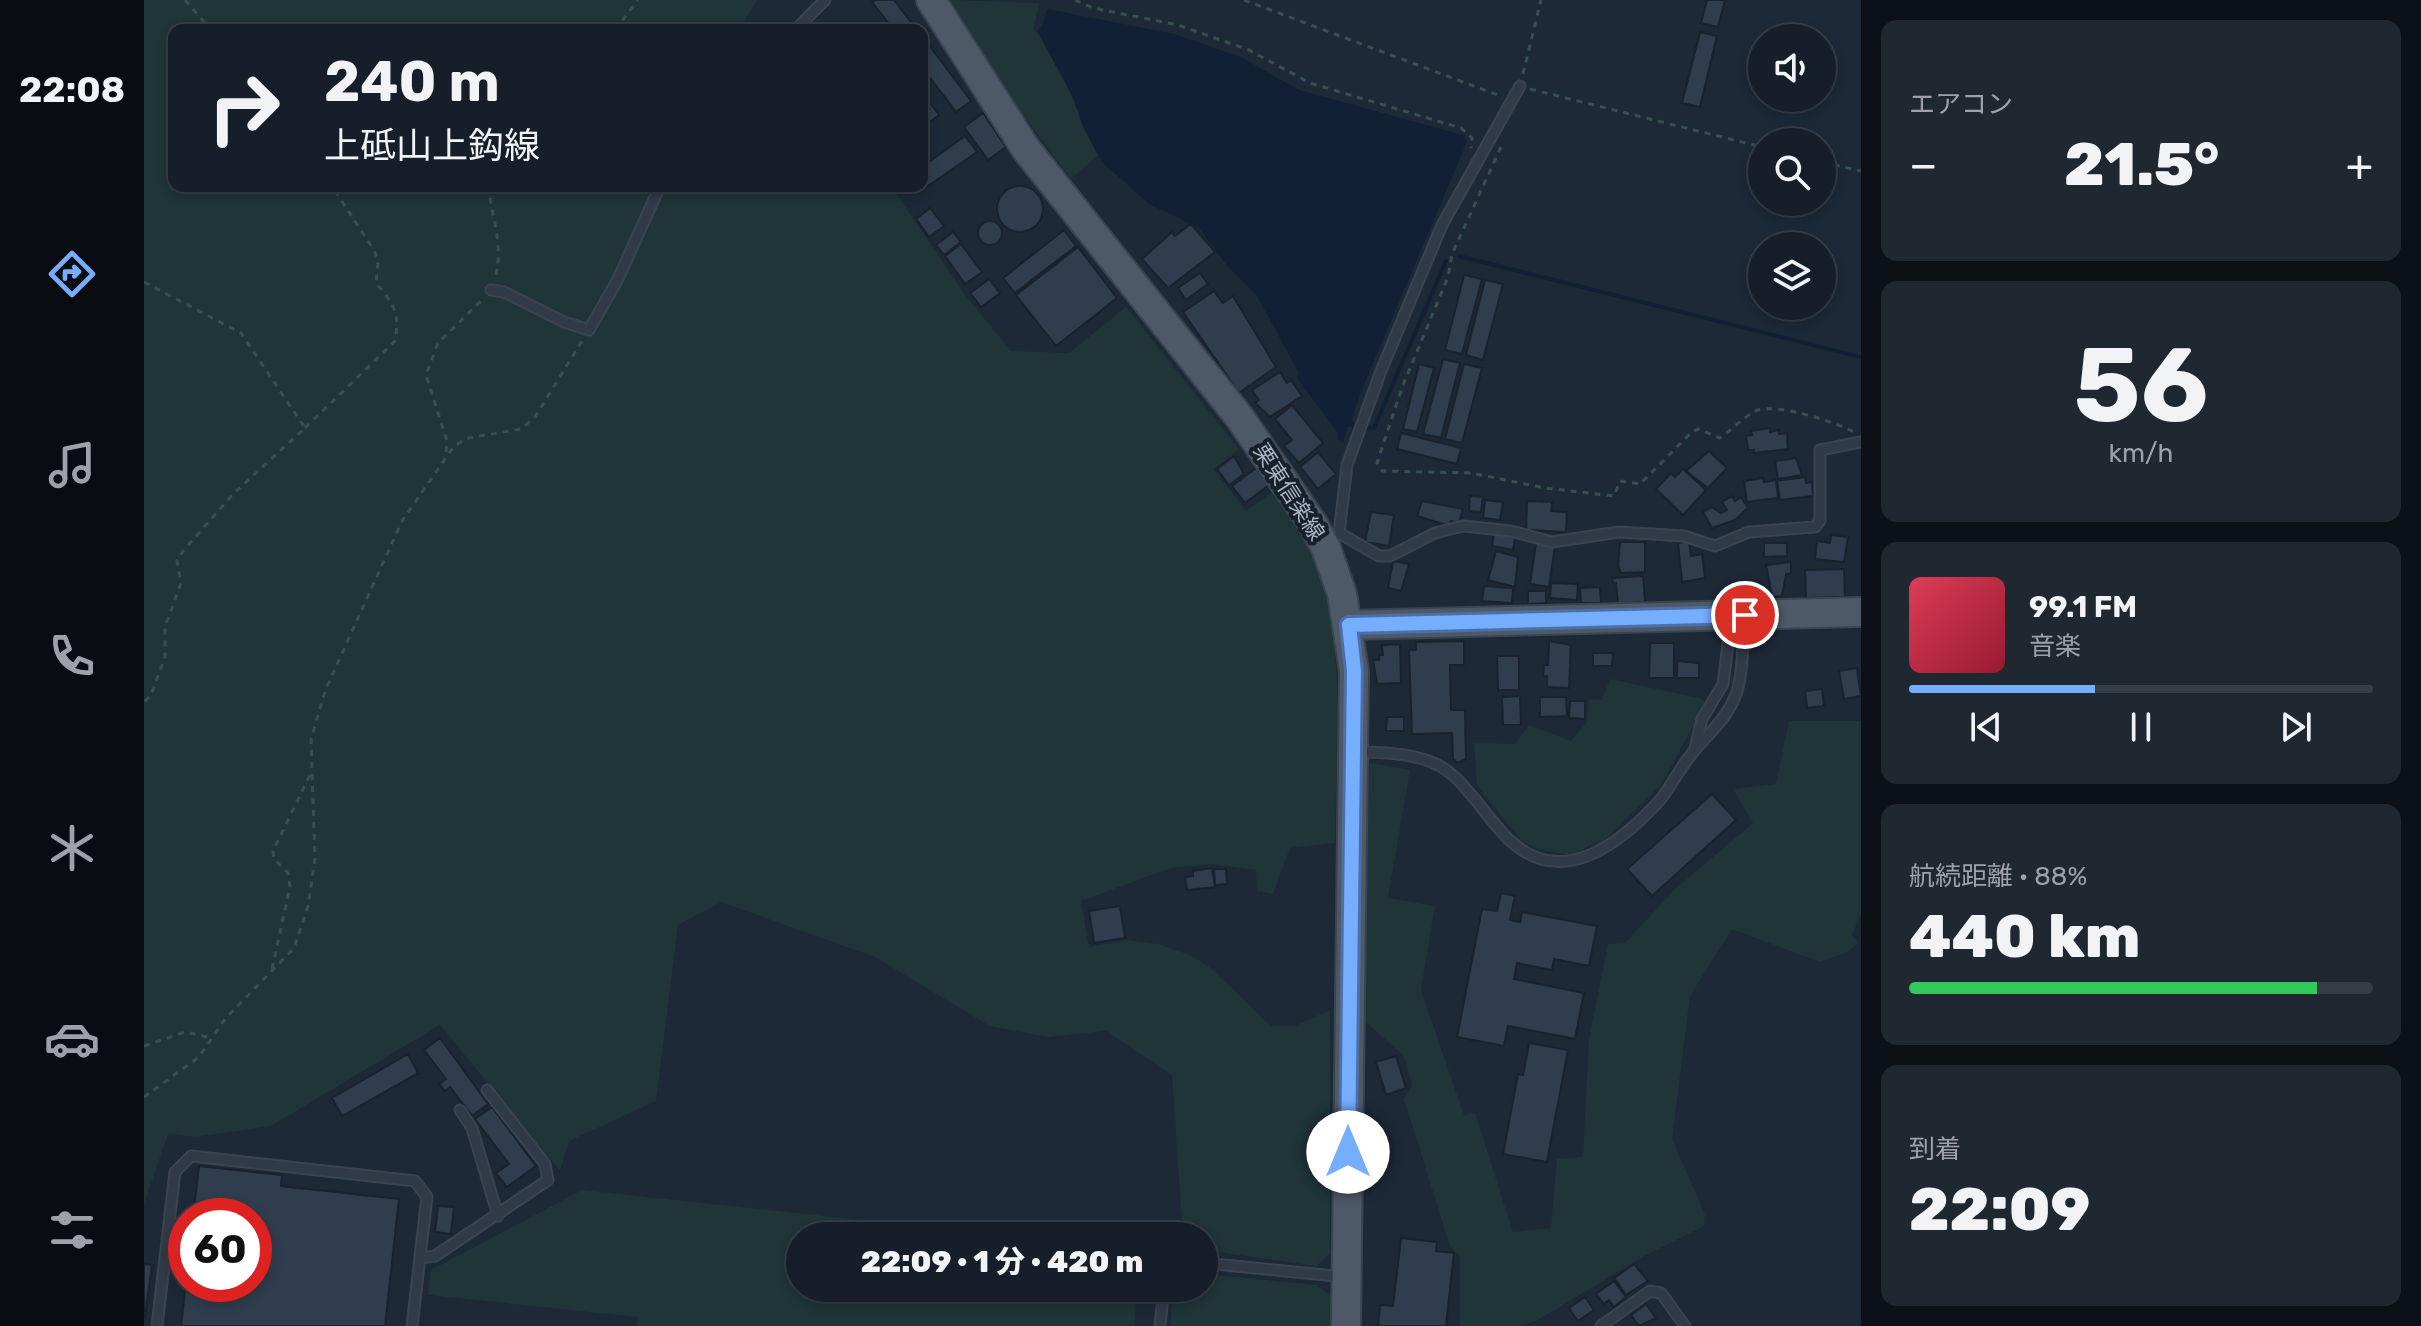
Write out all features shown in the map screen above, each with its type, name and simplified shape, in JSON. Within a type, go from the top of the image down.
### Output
[{"type":"main road","name":"栗東信楽線","points":[[931,0],[1026,149],[1240,418],[1326,548],[1349,625],[1354,671],[1346,1326]]},
{"type":"main road","points":[[1349,625],[1861,612]]},
{"type":"lane","points":[[801,24],[825,0]]},
{"type":"lane","points":[[1520,86],[1509,100],[1442,225],[1361,421],[1347,465],[1339,533],[1379,556],[1390,556],[1435,533],[1463,526],[1511,531],[1552,542],[1619,532],[1684,536],[1715,546],[1749,532],[1815,527],[1820,521],[1820,450],[1861,440]]},
{"type":"lane","points":[[491,290],[504,292],[564,322],[589,330],[618,279],[657,192]]},
{"type":"lane","points":[[1351,752],[1409,756],[1447,770],[1510,840],[1529,854],[1561,863],[1585,858],[1607,845],[1660,799],[1695,748],[1712,733],[1736,695],[1739,615]]},
{"type":"lane","points":[[1695,748],[1702,719],[1723,684],[1739,615]]},
{"type":"lane","points":[[420,1258],[435,1256],[498,1216],[542,1186],[548,1174],[545,1164],[487,1090]]},
{"type":"lane","points":[[460,1110],[472,1128],[498,1216]]},
{"type":"lane","points":[[157,1326],[175,1172],[191,1156],[415,1181],[427,1197],[412,1326]]},
{"type":"lane","points":[[1218,1264],[1348,1278]]},
{"type":"lane","points":[[1601,1326],[1650,1291],[1661,1293],[1685,1326]]},
{"type":"lane","points":[[1160,1326],[1163,1302]]},
{"type":"path","points":[[185,0],[206,24]]},
{"type":"path","points":[[620,24],[638,0]]},
{"type":"path","points":[[1075,0],[1093,8],[1178,25],[1249,50],[1310,83],[1461,128],[1472,138],[1471,149]]},
{"type":"path","points":[[1244,0],[1509,100]]},
{"type":"path","points":[[1541,0],[1520,86],[1748,143]]},
{"type":"path","points":[[1504,141],[1452,254],[1448,277],[1403,385],[1377,463],[1382,471],[1471,473],[1545,488],[1614,496],[1620,481],[1640,484],[1692,432],[1698,429],[1720,438],[1756,411],[1768,408],[1823,419],[1861,440]]},
{"type":"path","points":[[1836,165],[1861,171]]},
{"type":"path","points":[[144,702],[151,695],[165,657],[165,627],[181,583],[177,561],[183,551],[234,493],[395,341],[398,322],[396,306],[376,283],[378,262],[375,252],[336,192]]},
{"type":"path","points":[[446,453],[447,441],[426,375],[438,343],[491,290],[499,268],[489,192]]},
{"type":"path","points":[[144,282],[241,333],[305,428]]},
{"type":"path","points":[[144,1097],[199,1057],[272,969],[294,948],[312,887],[311,740],[325,691],[352,638],[360,609],[391,540],[446,453],[468,438],[521,429],[535,417],[589,330]]},
{"type":"path","points":[[272,969],[290,887],[288,873],[274,859],[273,851],[311,771]]},
{"type":"path","points":[[144,1046],[185,1032],[212,1038]]},
{"type":"green space","points":[[144,0],[757,0],[743,24],[168,24],[168,192],[895,192],[966,296],[1011,351],[1069,353],[1126,307],[1239,449],[1214,469],[1246,511],[1276,489],[1300,529],[1324,588],[1336,660],[1335,843],[1290,848],[1273,894],[1257,891],[1256,870],[1209,864],[1171,868],[1081,901],[1089,947],[1126,940],[1158,944],[1190,955],[1211,968],[1271,1026],[1295,1026],[1330,1010],[1330,1254],[1316,1266],[1218,1252],[1218,1222],[1182,1222],[1172,1075],[1106,1031],[1048,1037],[990,1026],[875,957],[721,902],[678,925],[656,1101],[569,1141],[560,1171],[440,1025],[271,1126],[195,1137],[168,1134],[144,1204]]},
{"type":"green space","points":[[950,0],[1040,3],[1033,28],[1061,72],[1098,155],[1071,179],[1019,109]]},
{"type":"green space","points":[[1610,679],[1703,699],[1705,704],[1661,785],[1603,841],[1569,855],[1537,849],[1521,840],[1477,785],[1474,743],[1515,744],[1529,725],[1571,741],[1587,722],[1589,699],[1602,700]]},
{"type":"green space","points":[[1789,721],[1861,721],[1861,915],[1852,934],[1858,942],[1848,952],[1820,962],[1732,929],[1690,996],[1672,1139],[1705,1214],[1704,1226],[1644,1256],[1536,1321],[1521,1326],[1460,1326],[1460,1257],[1450,1246],[1404,1099],[1412,1086],[1404,1056],[1359,1016],[1365,766],[1371,763],[1410,770],[1388,898],[1435,906],[1421,990],[1464,1115],[1475,1113],[1513,1232],[1551,1228],[1557,1159],[1583,1157],[1589,1039],[1608,944],[1625,943],[1674,890],[1753,823],[1733,789],[1776,784]]},
{"type":"green space","points":[[582,1190],[880,1222],[786,1222],[786,1302],[1136,1302],[1134,1326],[638,1326],[638,1317],[428,1295],[431,1270]]},
{"type":"green space","points":[[1218,1275],[1317,1285],[1332,1297],[1331,1326],[1170,1326],[1173,1302],[1218,1302]]},
{"type":"water","points":[[1047,9],[1174,34],[1241,57],[1299,90],[1463,135],[1467,142],[1363,387],[1351,420],[1353,427],[1348,427],[1343,441],[1337,439],[1338,433],[1297,378],[1299,373],[1257,296],[1229,268],[1199,228],[1149,204],[1102,162],[1083,127],[1074,99],[1037,31],[1042,26]]},
{"type":"building","points":[[894,0],[912,24],[889,24],[872,2]]},
{"type":"building","points":[[1707,0],[1725,0],[1718,27],[1701,23]]},
{"type":"building","points":[[1700,32],[1717,36],[1700,107],[1682,103]]},
{"type":"building","points":[[928,44],[971,101],[956,112],[928,75]]},
{"type":"building","points":[[928,101],[939,115],[928,123]]},
{"type":"building","points":[[983,113],[1006,147],[988,160],[964,127]]},
{"type":"building","points":[[965,136],[977,152],[928,186],[928,163]]},
{"type":"building","points":[[1020,186],[1036,193],[1043,209],[1036,225],[1020,232],[1004,225],[997,209],[1004,193]]},
{"type":"building","points":[[930,208],[944,226],[929,237],[916,219]]},
{"type":"building","points":[[990,221],[999,224],[1002,233],[999,242],[990,245],[981,242],[978,233],[981,224]]},
{"type":"building","points":[[1191,224],[1215,252],[1168,288],[1142,259],[1172,232],[1175,236]]},
{"type":"building","points":[[1064,230],[1076,246],[1015,293],[1003,278]]},
{"type":"building","points":[[953,232],[961,242],[944,255],[936,245]]},
{"type":"building","points":[[961,244],[982,272],[965,284],[945,256]]},
{"type":"building","points":[[1078,247],[1117,298],[1056,346],[1016,295]]},
{"type":"building","points":[[1200,273],[1208,284],[1186,300],[1178,288]]},
{"type":"building","points":[[1464,275],[1482,279],[1462,354],[1445,350]]},
{"type":"building","points":[[989,279],[1000,293],[981,307],[970,293]]},
{"type":"building","points":[[1485,280],[1503,284],[1483,360],[1466,355]]},
{"type":"building","points":[[1214,291],[1223,303],[1233,296],[1276,367],[1239,393],[1183,312]]},
{"type":"building","points":[[1443,359],[1460,363],[1441,438],[1423,434]]},
{"type":"building","points":[[1419,364],[1434,368],[1417,432],[1403,429]]},
{"type":"building","points":[[1464,364],[1482,368],[1462,443],[1445,439]]},
{"type":"building","points":[[1280,372],[1287,383],[1291,380],[1302,396],[1270,417],[1255,403],[1259,400],[1252,390]]},
{"type":"building","points":[[1292,405],[1323,443],[1299,463],[1284,446],[1292,440],[1275,419]]},
{"type":"building","points":[[1770,428],[1770,432],[1779,430],[1779,434],[1787,433],[1788,449],[1754,453],[1754,450],[1748,450],[1746,436],[1752,435],[1751,431]]},
{"type":"building","points":[[1401,433],[1461,448],[1457,464],[1397,449]]},
{"type":"building","points":[[1709,451],[1727,468],[1708,488],[1686,471]]},
{"type":"building","points":[[1318,452],[1336,474],[1318,489],[1300,467]]},
{"type":"building","points":[[1234,456],[1244,474],[1229,485],[1217,469]]},
{"type":"building","points":[[1796,458],[1802,475],[1778,479],[1775,461]]},
{"type":"building","points":[[1256,468],[1269,485],[1245,503],[1232,486]]},
{"type":"building","points":[[1683,469],[1706,490],[1683,515],[1656,489],[1671,473],[1675,477]]},
{"type":"building","points":[[1805,477],[1806,483],[1812,482],[1813,496],[1780,500],[1777,481]]},
{"type":"building","points":[[1763,478],[1764,482],[1776,480],[1778,498],[1747,502],[1744,481]]},
{"type":"building","points":[[1470,496],[1483,497],[1481,512],[1469,511]]},
{"type":"building","points":[[1732,496],[1735,501],[1741,497],[1748,508],[1735,520],[1712,528],[1703,512],[1712,507],[1721,513],[1727,510],[1722,502]]},
{"type":"building","points":[[1485,500],[1503,502],[1500,520],[1483,518]]},
{"type":"building","points":[[1422,501],[1463,509],[1459,523],[1451,521],[1450,526],[1417,516]]},
{"type":"building","points":[[1527,501],[1552,502],[1551,511],[1567,512],[1566,532],[1526,530]]},
{"type":"building","points":[[1371,512],[1394,515],[1389,546],[1365,542]]},
{"type":"building","points":[[1494,533],[1515,537],[1513,550],[1492,546]]},
{"type":"building","points":[[1831,535],[1848,537],[1844,562],[1815,559],[1817,541],[1830,543]]},
{"type":"building","points":[[1689,541],[1691,556],[1702,554],[1705,578],[1682,582],[1678,543]]},
{"type":"building","points":[[1620,542],[1645,542],[1645,572],[1621,573],[1618,566]]},
{"type":"building","points":[[1536,543],[1555,546],[1549,587],[1530,584]]},
{"type":"building","points":[[1764,543],[1787,543],[1787,556],[1764,557]]},
{"type":"building","points":[[1496,551],[1518,557],[1515,587],[1488,580]]},
{"type":"building","points":[[1393,561],[1409,564],[1401,591],[1388,588]]},
{"type":"building","points":[[1791,562],[1791,573],[1786,574],[1782,596],[1772,597],[1766,565]]},
{"type":"building","points":[[1844,569],[1845,597],[1806,598],[1805,570]]},
{"type":"building","points":[[1643,576],[1645,602],[1618,604],[1616,583],[1612,578]]},
{"type":"building","points":[[1551,583],[1578,584],[1577,600],[1550,598]]},
{"type":"building","points":[[1484,586],[1513,588],[1512,603],[1482,601]]},
{"type":"building","points":[[1600,587],[1601,603],[1581,603],[1580,588]]},
{"type":"building","points":[[1528,591],[1546,591],[1546,603],[1528,604]]},
{"type":"building","points":[[1464,641],[1464,665],[1450,665],[1451,710],[1465,710],[1466,759],[1457,763],[1453,759],[1452,733],[1412,734],[1409,650],[1416,650],[1416,642]]},
{"type":"building","points":[[1549,641],[1571,645],[1569,688],[1547,687],[1547,676],[1543,676],[1544,665],[1548,665]]},
{"type":"building","points":[[1650,643],[1674,643],[1674,678],[1649,678]]},
{"type":"building","points":[[1400,644],[1401,683],[1377,684],[1373,660],[1379,660],[1379,655],[1383,655],[1382,645]]},
{"type":"building","points":[[1593,653],[1613,653],[1612,666],[1593,666]]},
{"type":"building","points":[[1497,656],[1519,656],[1519,690],[1498,690]]},
{"type":"building","points":[[1677,661],[1699,663],[1699,678],[1677,678]]},
{"type":"building","points":[[1857,668],[1861,696],[1844,699],[1839,671]]},
{"type":"building","points":[[1822,689],[1824,706],[1807,708],[1805,691]]},
{"type":"building","points":[[1520,696],[1521,725],[1503,725],[1502,697]]},
{"type":"building","points":[[1540,697],[1566,697],[1567,716],[1540,717]]},
{"type":"building","points":[[1570,701],[1585,701],[1585,719],[1569,718]]},
{"type":"building","points":[[1387,717],[1404,717],[1404,731],[1386,731]]},
{"type":"building","points":[[1712,794],[1736,820],[1652,896],[1627,869]]},
{"type":"building","points":[[1212,868],[1215,887],[1187,890],[1185,877],[1193,876],[1193,871]]},
{"type":"building","points":[[1214,869],[1226,869],[1227,884],[1215,885]]},
{"type":"building","points":[[1501,893],[1515,896],[1510,920],[1520,922],[1522,912],[1597,926],[1589,966],[1554,959],[1552,970],[1517,963],[1514,979],[1584,993],[1575,1039],[1508,1026],[1504,1046],[1457,1037],[1482,909],[1497,911]]},
{"type":"building","points":[[1120,906],[1125,938],[1094,943],[1089,911]]},
{"type":"building","points":[[440,1038],[488,1104],[472,1116],[450,1087],[445,1091],[439,1084],[446,1079],[424,1050]]},
{"type":"building","points":[[1529,1043],[1568,1050],[1547,1162],[1503,1154],[1518,1074],[1523,1075]]},
{"type":"building","points":[[408,1054],[418,1073],[342,1116],[332,1098]]},
{"type":"building","points":[[1396,1056],[1406,1088],[1386,1095],[1376,1062]]},
{"type":"building","points":[[492,1107],[536,1166],[507,1187],[496,1173],[509,1164],[475,1119]]},
{"type":"building","points":[[199,1166],[282,1175],[281,1186],[399,1199],[385,1326],[181,1326],[184,1302],[272,1302],[272,1198],[195,1198]]},
{"type":"building","points":[[438,1206],[454,1207],[451,1234],[435,1232]]},
{"type":"building","points":[[1401,1238],[1437,1242],[1436,1251],[1454,1253],[1446,1326],[1378,1326],[1380,1305],[1393,1306]]},
{"type":"building","points":[[144,1264],[152,1265],[145,1317],[144,1317]]},
{"type":"building","points":[[1634,1264],[1648,1281],[1626,1295],[1614,1278]]},
{"type":"building","points":[[1614,1281],[1626,1297],[1614,1307],[1609,1300],[1604,1304],[1596,1294]]},
{"type":"building","points":[[1585,1297],[1594,1310],[1578,1321],[1569,1308]]},
{"type":"building","points":[[1646,1304],[1656,1318],[1639,1326],[1631,1315]]},
{"type":"waterway","points":[[1459,256],[1861,357]]},
{"type":"waterway","points":[[1365,428],[1374,428],[1446,261]]},
{"type":"route","points":[[1348,1152],[1349,805],[1354,671],[1349,625],[1745,615]]}]
